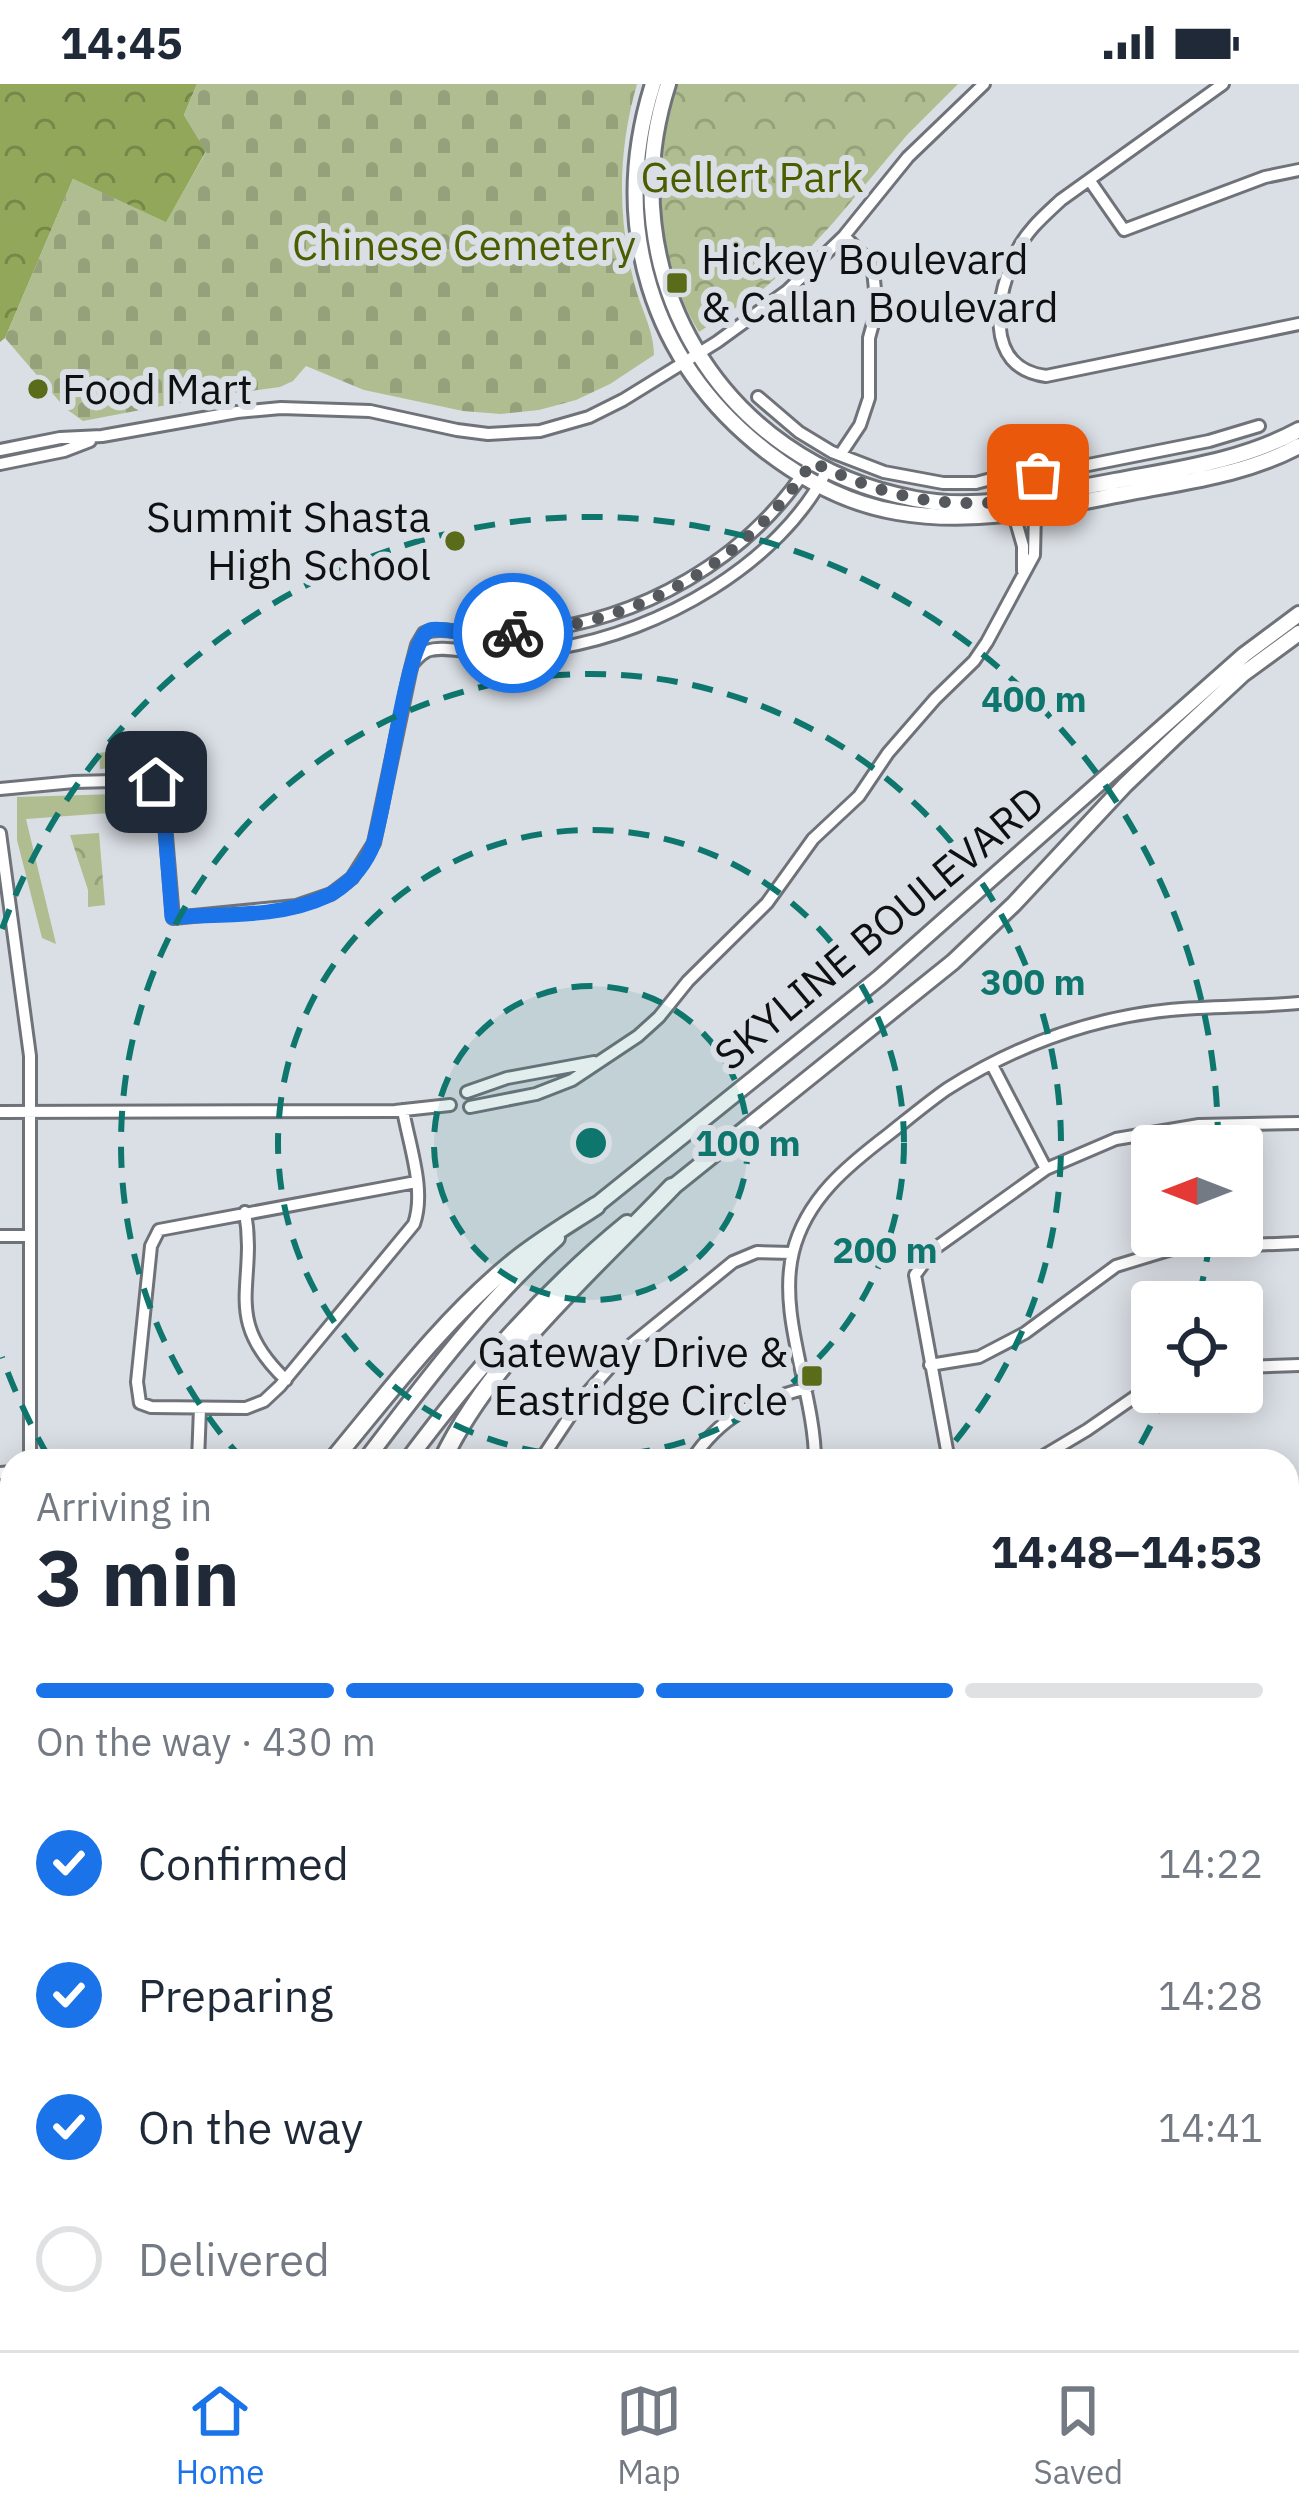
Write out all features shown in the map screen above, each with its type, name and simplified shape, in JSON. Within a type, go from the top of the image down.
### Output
[{"type":"highway","points":[[449,1449],[506,1365],[672,1187]]},
{"type":"highway","points":[[342,1449],[481,1291],[510,1264],[596,1206]]},
{"type":"highway","points":[[457,1449],[477,1403]]},
{"type":"main road","points":[[653,84],[637,162],[638,229],[655,304],[683,363],[706,395],[730,421],[807,469],[827,470],[919,500],[1035,511],[1235,472],[1299,446]]},
{"type":"main road","points":[[668,84],[652,152],[652,218],[670,295],[721,385],[819,485],[857,502],[911,514],[967,518],[1225,460],[1299,430]]},
{"type":"main road","name":"SKYLINE BOULEVARD","points":[[374,1449],[443,1358],[540,1254],[879,978],[1244,656],[1299,614]]},
{"type":"main road","name":"SKYLINE BOULEVARD","points":[[416,1449],[531,1309],[601,1245],[953,962],[1174,737],[1244,674],[1299,633]]},
{"type":"street","points":[[0,450],[293,407],[370,411],[477,433],[527,433],[601,412],[778,298],[844,236],[908,157],[984,84]]},
{"type":"street","points":[[1223,84],[1037,221],[1017,250],[1003,289],[999,334],[1016,366],[1046,376],[1299,324]]},
{"type":"street","points":[[1090,181],[1124,230],[1265,177],[1299,170]]},
{"type":"street","points":[[840,455],[860,424],[869,398],[869,338],[877,309],[873,271],[844,236]]},
{"type":"street","points":[[758,397],[799,432],[840,455],[884,472],[932,482],[976,483],[1006,475],[1038,475],[1209,441],[1259,426]]},
{"type":"street","points":[[0,464],[72,448],[102,436]]},
{"type":"street","points":[[0,789],[153,780],[162,789],[172,917],[280,909],[331,894],[346,884],[371,849],[418,640],[428,631],[501,634],[553,629],[618,612],[664,593],[741,544],[782,504],[807,469]]},
{"type":"street","points":[[410,672],[416,658],[430,650],[556,648],[661,615],[702,594],[753,558],[796,518],[827,470]]},
{"type":"street","points":[[1006,475],[1023,546],[1023,574]]},
{"type":"street","points":[[470,1107],[557,1087],[586,1072],[659,1017],[688,981],[767,903],[813,839],[859,796],[888,753],[974,661],[1034,555],[1035,511]]},
{"type":"street","points":[[0,834],[4,899],[31,1056],[30,1449]]},
{"type":"street","points":[[815,1449],[788,1291],[792,1253],[806,1214],[841,1172],[947,1090],[1042,1040],[1127,1016],[1299,1003]]},
{"type":"street","points":[[467,1092],[613,1053]]},
{"type":"street","points":[[992,1065],[1046,1169]]},
{"type":"street","points":[[0,1112],[403,1110],[450,1105]]},
{"type":"street","points":[[403,1110],[416,1182],[418,1210],[411,1230],[286,1380],[253,1406],[147,1407],[138,1399],[152,1242],[157,1232],[166,1226],[416,1182]]},
{"type":"street","points":[[947,1449],[915,1275],[934,1250],[1046,1169],[1116,1139],[1199,1125],[1299,1123]]},
{"type":"street","points":[[245,1212],[246,1318],[258,1349],[286,1380]]},
{"type":"street","points":[[0,1236],[29,1236]]},
{"type":"street","points":[[931,1364],[979,1357],[1025,1333],[1116,1266],[1175,1248],[1299,1243]]},
{"type":"street","points":[[548,1449],[580,1401],[626,1349],[733,1262],[757,1252],[792,1253]]},
{"type":"street","points":[[1263,1366],[1299,1365]]},
{"type":"street","points":[[699,1449],[738,1412],[807,1388]]},
{"type":"street","points":[[1055,1449],[1131,1400]]},
{"type":"street","points":[[198,1449],[200,1408]]},
{"type":"green space","points":[[0,84],[197,84],[184,115],[206,151],[166,223],[73,179],[0,342]]},
{"type":"green space","name":"Chinese Cemetery","points":[[197,84],[637,84],[623,158],[622,208],[628,257],[654,355],[610,384],[539,410],[463,411],[364,390],[306,366],[280,387],[83,421],[65,408],[5,338],[73,179],[166,222],[206,152],[184,115]]},
{"type":"green space","name":"Gellert Park","points":[[678,84],[958,84],[907,135],[806,252],[762,290],[699,332],[673,274],[662,211],[664,146]]},
{"type":"green space","points":[[155,745],[172,754],[170,778],[161,778],[157,764],[100,769],[99,753]]},
{"type":"green space","points":[[150,793],[155,831],[140,831],[136,811],[26,819],[56,944],[42,938],[17,840],[17,797]]},
{"type":"green space","points":[[99,833],[105,905],[88,907],[88,890],[70,835]]},
{"type":"way so far","points":[[513,633],[595,620],[679,586],[752,535],[795,489],[812,462],[887,492],[942,503],[1010,501],[1006,475],[1038,475]]},
{"type":"place","name":"Hickey Boulevard & Callan Boulevard","points":[[677,283]]},
{"type":"place","name":"Food Mart","points":[[38,389]]},
{"type":"place","name":"Summit Shasta High School","points":[[455,541]]},
{"type":"place","name":"Gateway Drive & Eastridge Circle","points":[[812,1376]]},
{"type":"route","points":[[156,782],[162,789],[172,917],[280,909],[322,898],[352,878],[374,843],[421,637],[436,629],[513,633]]}]
